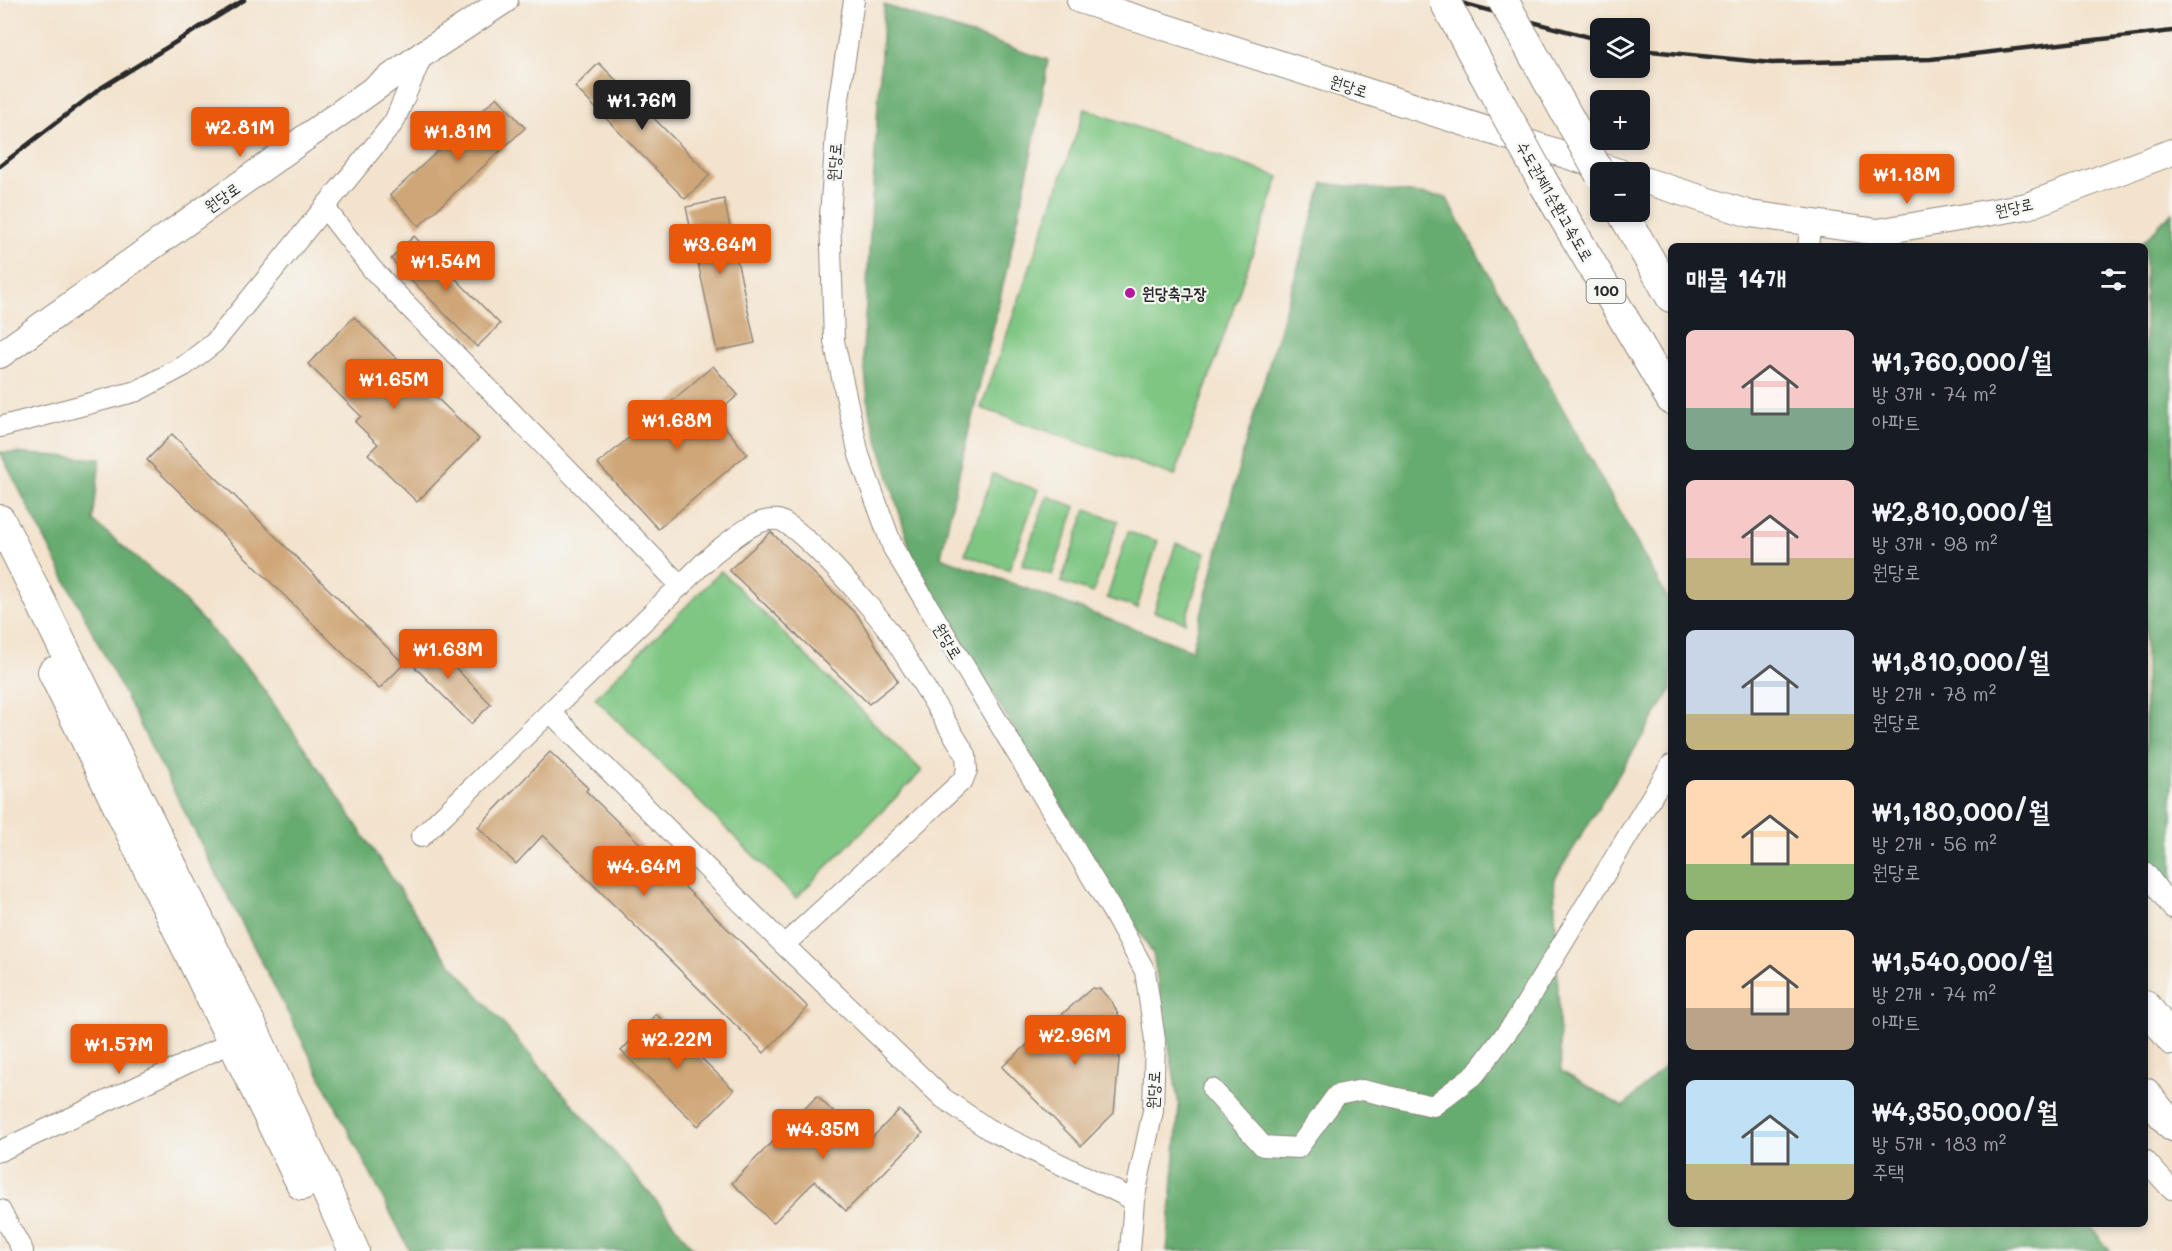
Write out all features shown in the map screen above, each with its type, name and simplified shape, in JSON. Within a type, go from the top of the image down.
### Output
[{"type":"highway","name":"수도권제1순환고속도로","points":[[1444,0],[1543,182],[1668,394]]},
{"type":"highway","points":[[1503,0],[1593,162]]},
{"type":"highway","points":[[1628,222],[1668,292]]},
{"type":"highway","points":[[0,520],[244,1036],[334,1251]]},
{"type":"highway","points":[[0,564],[354,1251]]},
{"type":"highway","points":[[2148,1009],[2172,1040]]},
{"type":"highway","points":[[2148,1097],[2172,1126]]},
{"type":"main road","name":"원당로","points":[[0,355],[423,54],[505,0]]},
{"type":"main road","name":"원당로","points":[[1080,0],[1590,163]]},
{"type":"main road","name":"원당로","points":[[1650,182],[1809,234],[1878,232],[2027,206],[2172,152]]},
{"type":"street","name":"원당로","points":[[854,0],[838,105],[830,216],[834,341],[859,455],[893,548],[1111,909],[1145,971],[1155,1040],[1153,1111],[1134,1200],[1130,1251]]},
{"type":"street","points":[[0,426],[137,391],[184,366],[214,343],[394,122],[423,54]]},
{"type":"street","points":[[325,208],[372,269],[681,586]]},
{"type":"street","points":[[421,837],[714,553],[757,524],[771,520],[782,521],[796,529],[890,632],[966,755],[968,770],[963,780],[784,945]]},
{"type":"street","points":[[550,712],[784,945],[943,1098],[988,1129],[1134,1200]]},
{"type":"street","points":[[1212,1089],[1263,1146],[1298,1148],[1337,1095],[1362,1090],[1433,1106],[1476,1073],[1516,1020],[1668,770]]},
{"type":"street","points":[[2148,876],[2172,908]]},
{"type":"street","points":[[0,1151],[244,1036]]},
{"type":"street","points":[[2148,1163],[2171,1189]]},
{"type":"street","points":[[0,1210],[23,1251]]},
{"type":"green space","points":[[884,5],[1048,60],[1012,247],[941,557],[1192,650],[1244,448],[1323,183],[1446,197],[1668,600],[1668,695],[1554,880],[1561,1071],[1623,1107],[1668,1063],[1668,1227],[2091,1227],[2110,1251],[1167,1251],[1179,1106],[1153,954],[968,654],[911,552],[869,410],[863,350]]},
{"type":"green space","name":"원당축구장","points":[[1085,109],[1279,177],[1175,476],[981,408]]},
{"type":"green space","points":[[2172,212],[2172,922],[2148,865],[2148,243],[2142,243]]},
{"type":"green space","points":[[0,452],[100,459],[93,521],[170,586],[252,673],[442,953],[657,1202],[695,1251],[410,1251]]},
{"type":"green space","points":[[993,474],[1038,490],[1009,570],[965,554]]},
{"type":"green space","points":[[1047,496],[1076,507],[1052,575],[1022,565]]},
{"type":"green space","points":[[1086,510],[1118,521],[1093,593],[1061,582]]},
{"type":"green space","points":[[1128,532],[1158,541],[1137,608],[1107,598]]},
{"type":"green space","points":[[1176,543],[1206,553],[1185,622],[1154,612]]},
{"type":"green space","points":[[721,571],[922,771],[796,898],[595,698]]},
{"type":"building","points":[[599,63],[710,175],[685,199],[575,87]]},
{"type":"building","points":[[497,97],[525,128],[419,226],[390,195]]},
{"type":"building","points":[[724,199],[755,343],[717,351],[686,207]]},
{"type":"building","points":[[414,236],[500,324],[477,347],[391,259]]},
{"type":"building","points":[[354,317],[479,439],[417,502],[368,454],[378,444],[355,422],[361,416],[308,364]]},
{"type":"building","points":[[713,366],[738,395],[715,415],[747,454],[658,529],[598,464]]},
{"type":"building","points":[[172,434],[404,664],[379,689],[147,460]]},
{"type":"building","points":[[771,532],[858,616],[898,681],[869,704],[729,570]]},
{"type":"building","points":[[424,636],[491,704],[471,724],[404,656]]},
{"type":"building","points":[[550,752],[588,788],[586,791],[808,1007],[764,1053],[543,835],[516,864],[478,827]]},
{"type":"building","points":[[1092,988],[1100,989],[1112,1002],[1118,1014],[1121,1039],[1114,1113],[1081,1146],[1002,1067]]},
{"type":"building","points":[[656,1014],[734,1090],[698,1126],[621,1051]]},
{"type":"building","points":[[817,1096],[866,1144],[899,1110],[923,1133],[846,1211],[815,1181],[773,1223],[732,1183]]},
{"type":"railway","points":[[0,166],[101,88],[244,0]]},
{"type":"railway","points":[[1450,0],[1590,37]]},
{"type":"railway","points":[[1650,51],[1772,63],[1931,59],[2172,31]]},
{"type":"place","name":"원당축구장","points":[[1130,293]]}]
